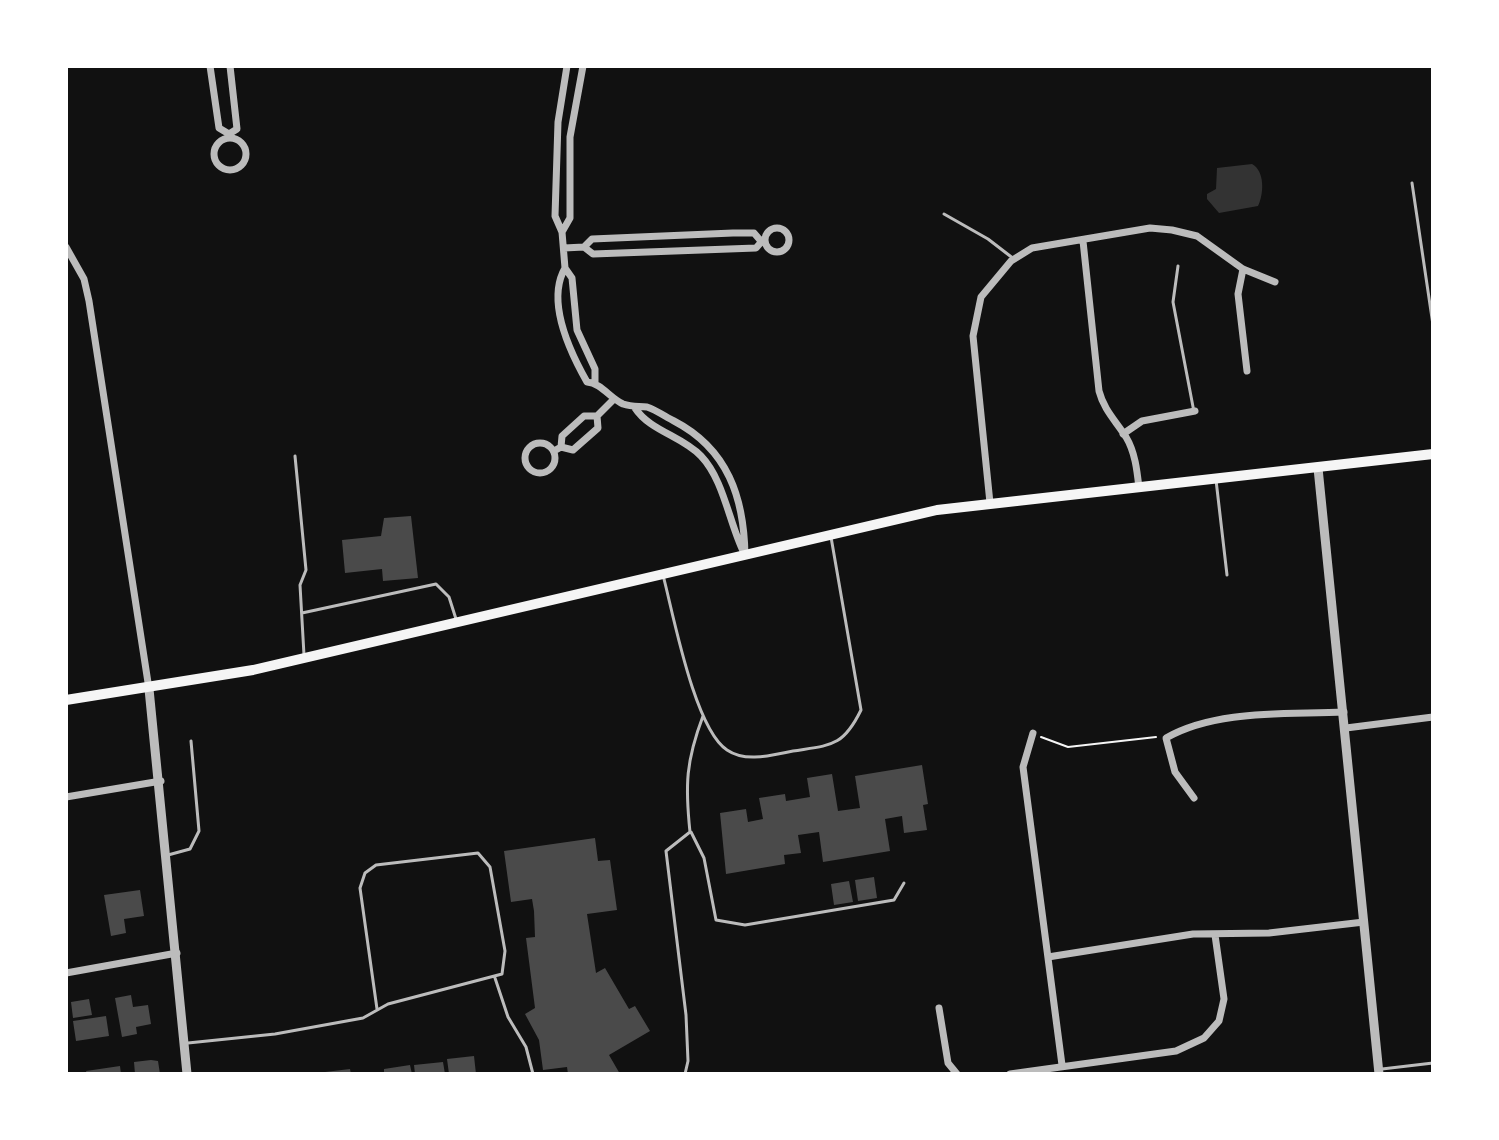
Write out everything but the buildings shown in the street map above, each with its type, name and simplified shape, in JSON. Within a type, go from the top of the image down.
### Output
[{"type":"main road","points":[[66,700],[149,689],[304,659],[937,510],[1433,454]]},
{"type":"street","points":[[210,66],[219,128],[229,136],[243,144],[246,153],[240,167],[229,170],[219,166],[214,156],[220,141],[229,136],[237,129],[230,66]]},
{"type":"street","points":[[567,66],[555,167],[555,216],[562,232],[564,248],[565,268],[559,279],[565,332],[587,382],[595,383],[613,400],[635,408],[645,407],[693,431],[721,458],[744,522],[745,555]]},
{"type":"street","points":[[562,232],[570,218],[570,137],[583,66]]},
{"type":"street","points":[[990,503],[973,336],[981,297],[997,274],[1014,259],[1032,248],[1150,228],[1197,236],[1243,269],[1275,282]]},
{"type":"street","points":[[564,248],[584,247],[593,254],[756,248],[762,240],[754,233],[733,233],[592,239],[584,247]]},
{"type":"street","points":[[1083,241],[1099,391],[1103,407],[1123,434],[1136,462],[1139,488]]},
{"type":"street","points":[[66,247],[84,279],[89,301],[149,689],[161,781],[187,1074]]},
{"type":"street","points":[[565,268],[572,278],[577,330],[596,373],[595,383]]},
{"type":"street","points":[[1243,269],[1238,294],[1247,371]]},
{"type":"street","points":[[597,416],[598,428],[573,450],[557,449],[543,443],[533,445],[526,453],[526,463],[537,473],[546,472],[555,462],[557,449],[562,436],[584,416],[597,416],[613,400]]},
{"type":"street","points":[[635,408],[643,420],[698,453],[709,465],[745,555]]},
{"type":"street","points":[[1123,434],[1142,421],[1194,411]]},
{"type":"street","points":[[1318,468],[1379,1072]]},
{"type":"street","points":[[1194,798],[1175,772],[1166,738],[1182,728],[1251,716],[1345,712]]},
{"type":"street","points":[[1346,728],[1433,717]]},
{"type":"street","points":[[1033,733],[1023,767],[1062,1065]]},
{"type":"street","points":[[66,797],[161,781]]},
{"type":"street","points":[[1048,957],[1193,934],[1215,935],[1364,922]]},
{"type":"street","points":[[1010,1074],[1176,1051],[1204,1038],[1219,1021],[1224,999],[1215,935]]},
{"type":"street","points":[[66,973],[177,953]]},
{"type":"street","points":[[939,1008],[948,1063],[957,1074]]},
{"type":"lane","points":[[1412,183],[1433,325]]},
{"type":"lane","points":[[944,214],[988,239],[1014,259]]},
{"type":"lane","points":[[1178,266],[1173,302],[1194,411]]},
{"type":"lane","points":[[295,456],[306,570],[300,585],[304,659]]},
{"type":"lane","points":[[1216,479],[1227,575]]},
{"type":"lane","points":[[663,575],[709,733],[728,752],[751,758],[835,745],[852,729],[861,710],[831,535]]},
{"type":"lane","points":[[302,613],[427,584],[444,588],[458,624]]},
{"type":"lane","points":[[703,715],[689,754],[685,783],[690,832],[704,858],[716,920],[745,925],[894,900],[904,883]]},
{"type":"lane","points":[[168,855],[190,849],[199,831],[191,741]]},
{"type":"lane","points":[[685,1074],[688,1061],[686,1015],[666,851],[690,832]]},
{"type":"lane","points":[[184,1043],[302,1029],[363,1018],[377,1009],[441,988],[502,974],[505,951],[490,867],[478,853],[376,865],[365,873],[360,888],[377,1009]]},
{"type":"lane","points":[[495,976],[508,1017],[526,1047],[533,1074]]},
{"type":"lane","points":[[1379,1072],[1433,1063]]},
{"type":"path","points":[[1033,733],[1061,746],[1146,736],[1166,738]]},
{"type":"shaded area","points":[[1252,164],[1259,172],[1262,183],[1258,206],[1219,213],[1207,199],[1207,194],[1216,189],[1217,168]]}]
